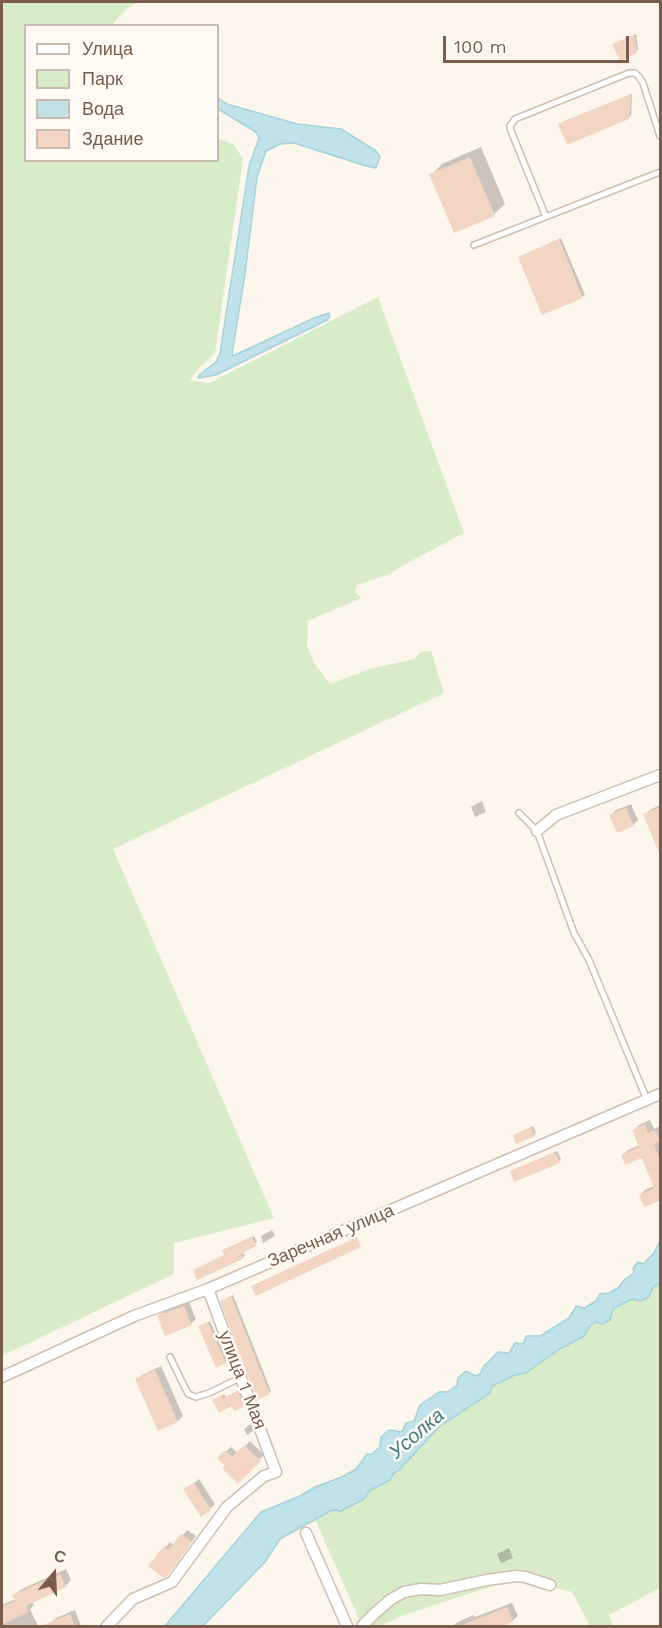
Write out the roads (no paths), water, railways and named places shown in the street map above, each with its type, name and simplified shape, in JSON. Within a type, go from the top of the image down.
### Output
[{"type":"street","points":[[537,831],[556,815],[660,775]]},
{"type":"street","name":"Заречная улица","points":[[2,1377],[134,1316],[208,1289],[660,1094]]},
{"type":"street","name":"улица 1 Мая","points":[[106,1626],[133,1599],[172,1582],[227,1507],[264,1476],[276,1472],[208,1289]]},
{"type":"street","points":[[306,1533],[347,1626]]},
{"type":"street","points":[[362,1626],[390,1600],[404,1592],[421,1589],[440,1590],[516,1576],[550,1585]]},
{"type":"lane","points":[[546,217],[511,131],[510,126],[514,119],[622,75],[635,73],[643,83],[660,136]]},
{"type":"lane","points":[[474,245],[660,172]]},
{"type":"lane","points":[[519,813],[537,831],[574,933],[589,960],[647,1101]]},
{"type":"lane","points":[[170,1357],[188,1394],[196,1397],[242,1377]]},
{"type":"water","points":[[219,99],[227,104],[297,124],[341,129],[376,151],[380,157],[376,168],[294,143],[280,144],[266,151],[257,177],[232,354],[233,356],[314,318],[329,313],[330,316],[327,320],[216,375],[198,378],[216,362],[220,353],[249,166],[259,138],[256,132],[219,110]]},
{"type":"water","name":"Усолка","points":[[660,1241],[660,1283],[653,1287],[649,1297],[641,1301],[632,1299],[613,1309],[610,1320],[602,1324],[596,1322],[590,1326],[584,1336],[558,1350],[526,1373],[515,1375],[492,1386],[490,1393],[440,1426],[394,1473],[390,1480],[369,1491],[364,1499],[341,1511],[332,1510],[280,1539],[265,1562],[203,1626],[165,1626],[261,1512],[356,1469],[367,1454],[372,1454],[380,1447],[381,1437],[389,1430],[402,1432],[406,1423],[414,1421],[420,1405],[439,1392],[447,1392],[457,1385],[458,1378],[466,1371],[475,1376],[480,1374],[484,1366],[498,1352],[509,1353],[515,1343],[523,1344],[526,1336],[540,1336],[569,1318],[576,1306],[584,1308],[596,1301],[600,1294],[609,1293],[618,1288],[634,1273],[633,1268],[638,1262],[643,1264],[654,1253]]}]
